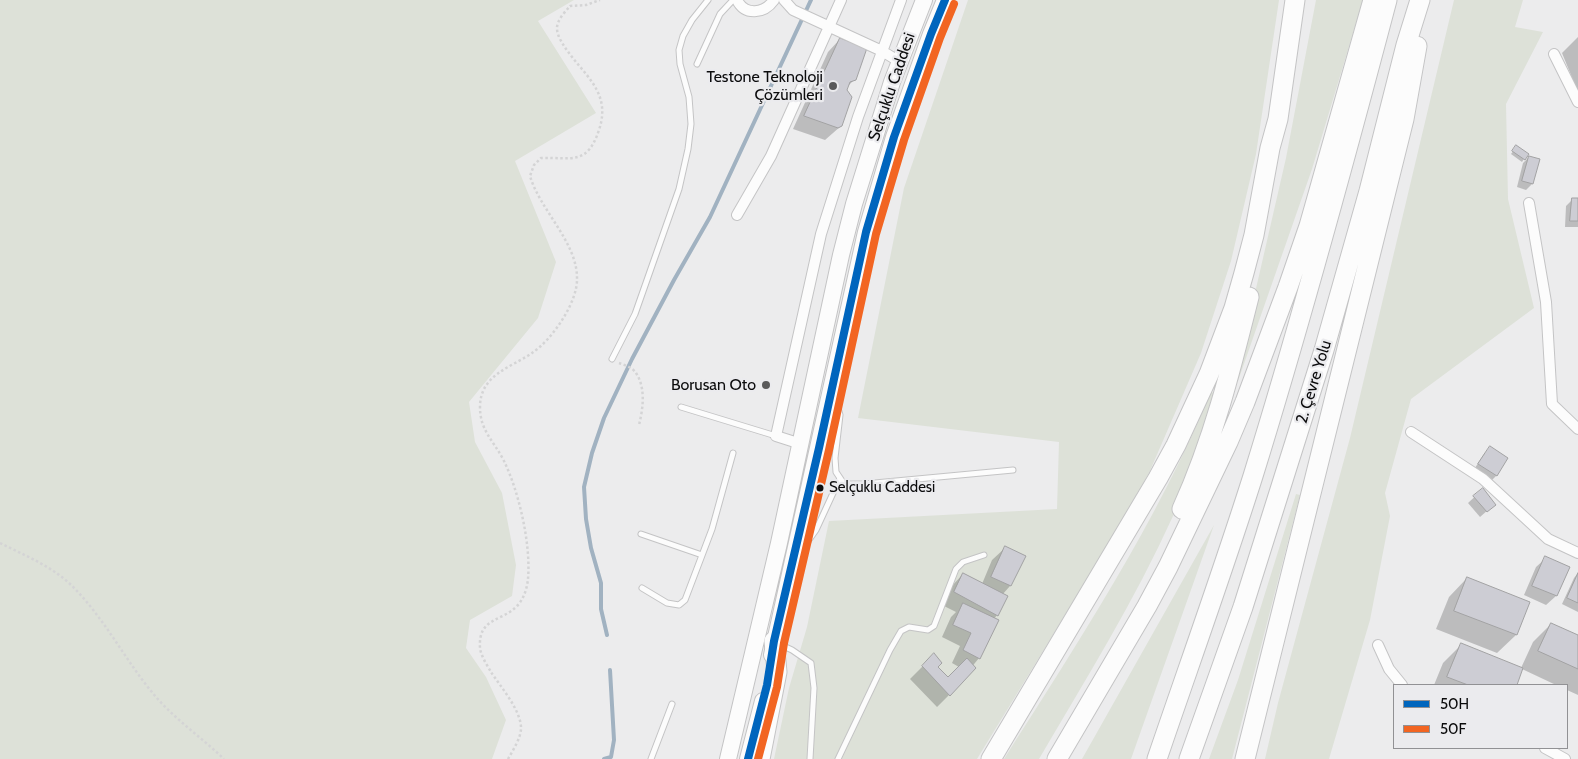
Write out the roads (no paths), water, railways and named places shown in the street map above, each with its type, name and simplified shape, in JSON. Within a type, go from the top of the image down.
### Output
[{"type":"highway","points":[[1147,606],[1164,547],[1191,489],[1212,435],[1255,272],[1277,173],[1278,119],[1295,0]]},
{"type":"highway","points":[[1057,759],[1147,606],[1228,442],[1245,402],[1282,305],[1309,226],[1373,0]]},
{"type":"highway","name":"2. Çevre Yolu","points":[[1157,759],[1201,636],[1256,467],[1331,211],[1387,0]]},
{"type":"highway","points":[[1245,759],[1404,118],[1414,68],[1422,0]]},
{"type":"highway","name":"2. Çevre Yolu","points":[[1189,759],[1243,607],[1318,369],[1369,191],[1406,45],[1422,0]]},
{"type":"highway","points":[[991,759],[1154,486],[1192,414],[1220,348],[1244,273],[1254,235],[1270,148],[1278,119]]},
{"type":"highway","points":[[760,759],[777,672],[774,641]]},
{"type":"main road","name":"Selçuklu Caddesi","points":[[728,759],[854,204],[900,62],[924,0]]},
{"type":"main road","name":"Selçuklu Caddesi","points":[[748,759],[767,685],[774,641],[832,388],[856,272],[877,190],[909,94],[945,0]]},
{"type":"street","points":[[735,0],[744,8],[757,12],[769,6],[774,0]]},
{"type":"street","points":[[784,0],[793,10],[882,51],[900,62]]},
{"type":"street","points":[[737,215],[770,156],[841,0]]},
{"type":"street","points":[[801,444],[776,436],[821,234],[858,117],[901,0]]},
{"type":"street","points":[[1554,54],[1578,102]]},
{"type":"street","points":[[1530,203],[1546,302],[1552,404],[1578,429]]},
{"type":"street","points":[[1411,432],[1484,479],[1548,539],[1578,553]]},
{"type":"street","points":[[1378,645],[1389,669],[1401,684]]},
{"type":"street","points":[[1547,749],[1564,759]]},
{"type":"lane","points":[[612,359],[635,314],[679,189],[688,149],[691,124],[689,97],[680,64],[679,50],[683,36],[708,0]]},
{"type":"lane","points":[[697,64],[720,14],[735,0]]},
{"type":"lane","points":[[832,388],[840,415],[835,458],[836,472],[844,484],[864,484],[1013,470]]},
{"type":"lane","points":[[681,407],[776,436]]},
{"type":"lane","points":[[642,588],[667,603],[679,604],[685,600],[712,529],[733,453]]},
{"type":"lane","points":[[793,561],[816,530],[840,478]]},
{"type":"lane","points":[[641,534],[702,555]]},
{"type":"lane","points":[[838,759],[901,631],[908,627],[928,630],[934,626],[956,569],[963,562],[984,555]]},
{"type":"lane","points":[[774,641],[811,663],[814,688],[810,759]]},
{"type":"lane","points":[[651,759],[672,704]]},
{"type":"waterway","points":[[607,635],[601,609],[601,583],[591,548],[586,519],[584,487],[592,453],[604,418],[632,359],[710,217],[811,0]]},
{"type":"waterway","points":[[604,759],[611,757],[614,740],[610,670]]},
{"type":"place","name":"Testone Teknoloji Çözümleri","points":[[833,86]]},
{"type":"place","name":"Borusan Oto","points":[[766,385]]},
{"type":"place","name":"Selçuklu Caddesi","points":[[820,488]]}]
